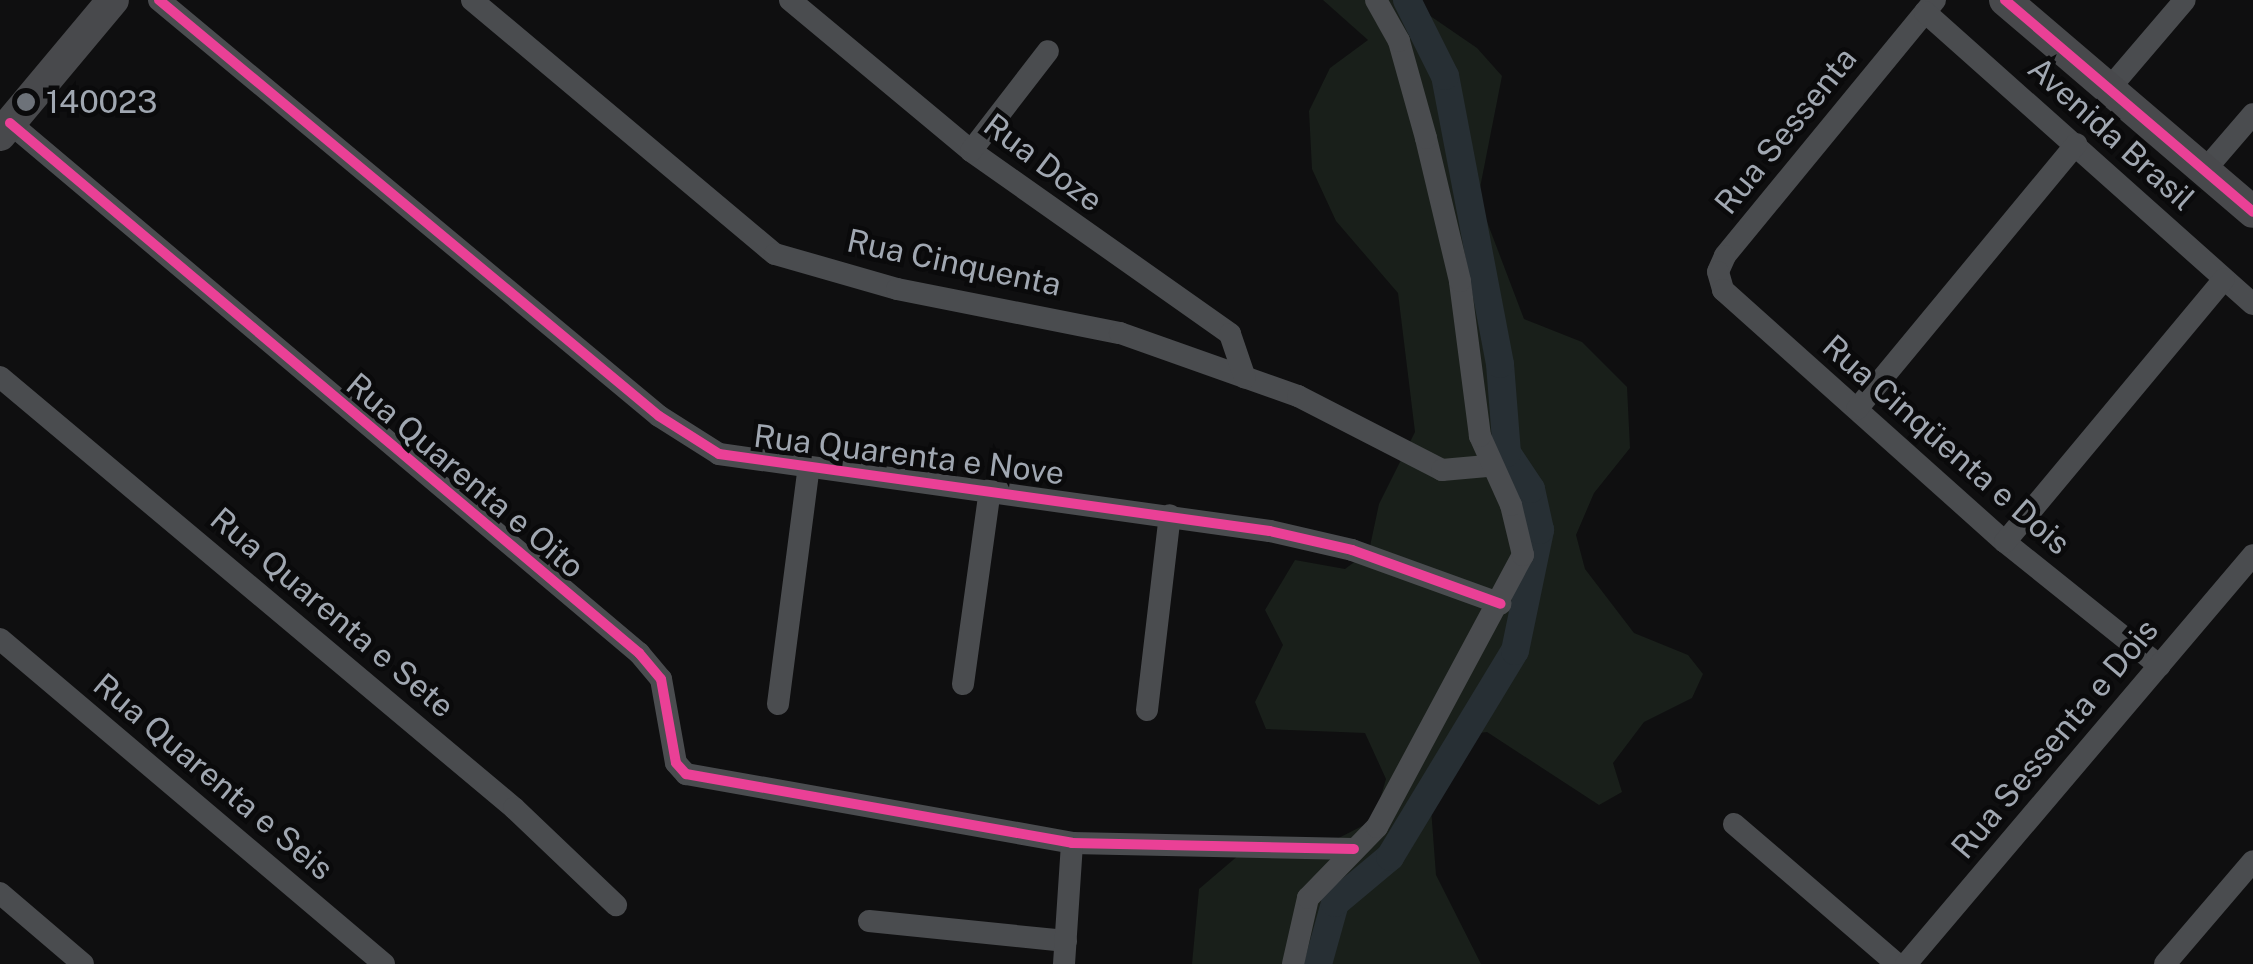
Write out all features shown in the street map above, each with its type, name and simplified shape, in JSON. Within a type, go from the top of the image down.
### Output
[{"type":"main road","points":[[5,129],[113,0]]},
{"type":"main road","points":[[2010,2],[2253,212]]},
{"type":"street","name":"Rua Quarenta e Nove","points":[[159,0],[670,425],[719,454],[808,472],[990,490],[1170,515],[1352,550],[1501,604]]},
{"type":"street","name":"Rua Cinquenta","points":[[472,0],[775,254],[897,289],[1088,324],[1327,410],[1442,470],[1487,466]]},
{"type":"street","name":"Rua Doze","points":[[790,0],[971,151],[1230,334],[1245,378]]},
{"type":"street","points":[[1293,964],[1308,898],[1354,849],[1404,783],[1501,604],[1522,555],[1511,505],[1487,466],[1460,281],[1434,173],[1399,41],[1376,0]]},
{"type":"street","points":[[2108,90],[2184,0]]},
{"type":"street","name":"Avenida Brasil","points":[[1930,6],[2253,304]]},
{"type":"street","name":"Rua Sessenta","points":[[1725,256],[1930,6]]},
{"type":"street","points":[[971,151],[1048,52]]},
{"type":"street","points":[[2204,172],[2253,114]]},
{"type":"street","name":"Rua Quarenta e Oito","points":[[5,129],[639,653],[668,698],[671,746],[686,774],[1072,843],[1354,849]]},
{"type":"street","points":[[1857,409],[2076,144]]},
{"type":"street","name":"Rua Cinqüenta e Dois","points":[[1725,256],[1718,272],[1723,290],[1742,314],[1857,409],[2005,542],[2160,666]]},
{"type":"street","points":[[2005,542],[2224,279]]},
{"type":"street","name":"Rua Quarenta e Sete","points":[[0,378],[514,808],[616,905]]},
{"type":"street","points":[[778,704],[808,472]]},
{"type":"street","points":[[963,684],[990,490]]},
{"type":"street","points":[[1147,710],[1170,515]]},
{"type":"street","name":"Rua Sessenta e Dois","points":[[1906,964],[2253,554]]},
{"type":"street","name":"Rua Quarenta e Seis","points":[[0,639],[384,964]]},
{"type":"street","points":[[1734,824],[1898,964]]},
{"type":"street","points":[[868,921],[1065,953],[1072,843]]},
{"type":"street","points":[[2165,964],[2253,860]]},
{"type":"street","points":[[0,893],[83,964]]},
{"type":"shaded area","points":[[1323,0],[1407,0],[1477,48],[1502,76],[1478,198],[1524,319],[1582,342],[1627,387],[1630,448],[1594,493],[1576,535],[1585,569],[1634,633],[1688,655],[1703,674],[1692,698],[1644,722],[1613,763],[1622,792],[1599,805],[1487,732],[1450,737],[1428,768],[1436,875],[1481,964],[1192,964],[1199,889],[1240,854],[1315,850],[1374,820],[1386,779],[1365,733],[1266,729],[1255,702],[1283,645],[1265,610],[1295,560],[1345,569],[1369,551],[1379,504],[1415,432],[1398,293],[1336,221],[1312,169],[1309,111],[1330,68],[1368,40]]},
{"type":"waterway","points":[[1318,964],[1335,903],[1390,857],[1515,651],[1540,530],[1531,489],[1507,453],[1500,364],[1445,76],[1407,0]]},
{"type":"cycle path","points":[[159,0],[659,416],[719,454],[1270,531],[1352,550],[1501,604]]},
{"type":"cycle path","points":[[2005,0],[2253,212]]},
{"type":"cycle path","points":[[10,123],[639,653],[661,679],[676,763],[686,774],[1072,843],[1354,849]]},
{"type":"place","name":"140023","points":[[26,102]]}]
